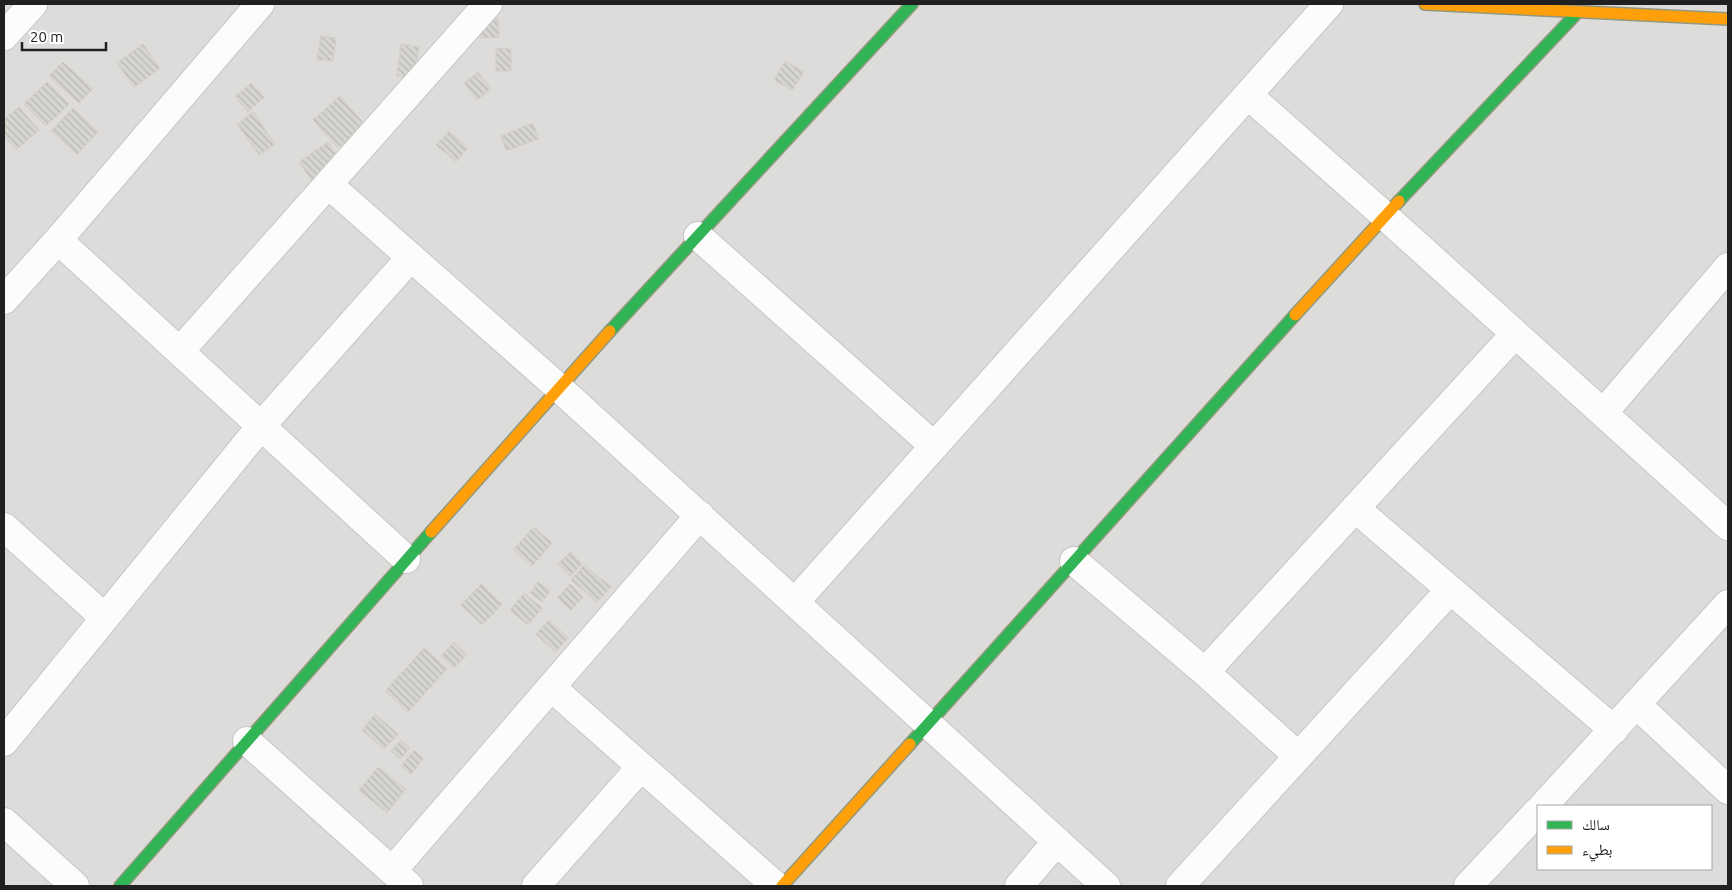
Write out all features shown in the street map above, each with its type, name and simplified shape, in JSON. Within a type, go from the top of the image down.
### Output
[{"type":"street","points":[[4,36],[33,4]]},
{"type":"street","points":[[4,300],[58,240],[260,4]]},
{"type":"street","points":[[180,351],[488,4]]},
{"type":"street","points":[[120,886],[558,387],[912,4]]},
{"type":"street","points":[[795,602],[1329,4]]},
{"type":"street","points":[[1425,4],[1728,19]]},
{"type":"street","points":[[782,886],[1385,216],[1577,13]]},
{"type":"street","points":[[1248,95],[1604,412],[1728,526]]},
{"type":"street","points":[[329,185],[558,387],[1106,886]]},
{"type":"street","points":[[698,236],[934,446]]},
{"type":"street","points":[[58,240],[406,559]]},
{"type":"street","points":[[4,742],[261,426],[411,257]]},
{"type":"street","points":[[1604,412],[1728,267]]},
{"type":"street","points":[[1204,672],[1515,334]]},
{"type":"street","points":[[1356,508],[1614,730]]},
{"type":"street","points":[[247,741],[400,879],[551,687],[700,516]]},
{"type":"street","points":[[4,527],[105,618]]},
{"type":"street","points":[[1074,561],[1204,672],[1298,756]]},
{"type":"street","points":[[1180,886],[1450,590]]},
{"type":"street","points":[[1544,805],[1728,604]]},
{"type":"street","points":[[551,687],[776,886]]},
{"type":"street","points":[[1637,705],[1728,790]]},
{"type":"street","points":[[536,886],[641,767]]},
{"type":"street","points":[[1468,886],[1537,812]]},
{"type":"street","points":[[4,822],[75,886]]},
{"type":"street","points":[[1019,886],[1057,842]]},
{"type":"shaded area","points":[[4,4],[1728,4],[1728,886],[4,886]]},
{"type":"building","points":[[480,18],[498,18],[499,37],[481,38]]},
{"type":"building","points":[[321,36],[336,38],[333,61],[317,60]]},
{"type":"building","points":[[143,44],[160,68],[134,87],[117,63]]},
{"type":"building","points":[[401,44],[419,47],[414,78],[397,76]]},
{"type":"building","points":[[511,48],[511,71],[496,71],[496,49]]},
{"type":"building","points":[[785,61],[804,72],[792,90],[774,80]]},
{"type":"building","points":[[63,62],[93,89],[79,103],[49,76]]},
{"type":"building","points":[[478,72],[491,89],[477,100],[464,83]]},
{"type":"building","points":[[47,82],[69,104],[46,126],[24,104]]},
{"type":"building","points":[[251,83],[264,97],[248,112],[235,97]]},
{"type":"building","points":[[340,96],[365,125],[338,148],[313,120]]},
{"type":"building","points":[[19,107],[39,130],[16,150],[4,136],[4,119]]},
{"type":"building","points":[[73,108],[98,132],[77,154],[51,131]]},
{"type":"building","points":[[253,112],[275,144],[259,155],[237,124]]},
{"type":"building","points":[[533,123],[539,139],[506,151],[501,136]]},
{"type":"building","points":[[449,131],[468,148],[456,162],[436,145]]},
{"type":"building","points":[[328,142],[343,164],[314,184],[299,162]]},
{"type":"building","points":[[534,527],[552,543],[532,566],[513,550]]},
{"type":"building","points":[[570,552],[582,564],[570,576],[558,564]]},
{"type":"building","points":[[584,565],[611,587],[597,602],[571,580]]},
{"type":"building","points":[[538,582],[550,591],[542,602],[530,593]]},
{"type":"building","points":[[481,584],[502,604],[482,625],[461,605]]},
{"type":"building","points":[[570,584],[583,597],[571,610],[557,598]]},
{"type":"building","points":[[524,593],[542,608],[528,625],[510,610]]},
{"type":"building","points":[[549,620],[568,638],[555,652],[536,634]]},
{"type":"building","points":[[454,642],[467,655],[454,668],[441,656]]},
{"type":"building","points":[[424,648],[447,669],[408,712],[385,691]]},
{"type":"building","points":[[375,714],[398,734],[384,749],[362,730]]},
{"type":"building","points":[[401,740],[410,748],[400,759],[391,751]]},
{"type":"building","points":[[414,750],[423,759],[411,774],[401,766]]},
{"type":"building","points":[[378,767],[406,789],[387,813],[359,790]]},
{"type":"traffic: fast","points":[[610,331],[912,4]]},
{"type":"traffic: fast","points":[[1399,201],[1577,13]]},
{"type":"traffic: fast","points":[[910,744],[1295,315]]},
{"type":"traffic: fast","points":[[120,886],[431,532]]},
{"type":"traffic: slow","points":[[1425,4],[1728,19]]},
{"type":"traffic: slow","points":[[1295,315],[1399,201]]},
{"type":"traffic: slow","points":[[431,532],[610,331]]},
{"type":"traffic: slow","points":[[782,886],[910,744]]}]
